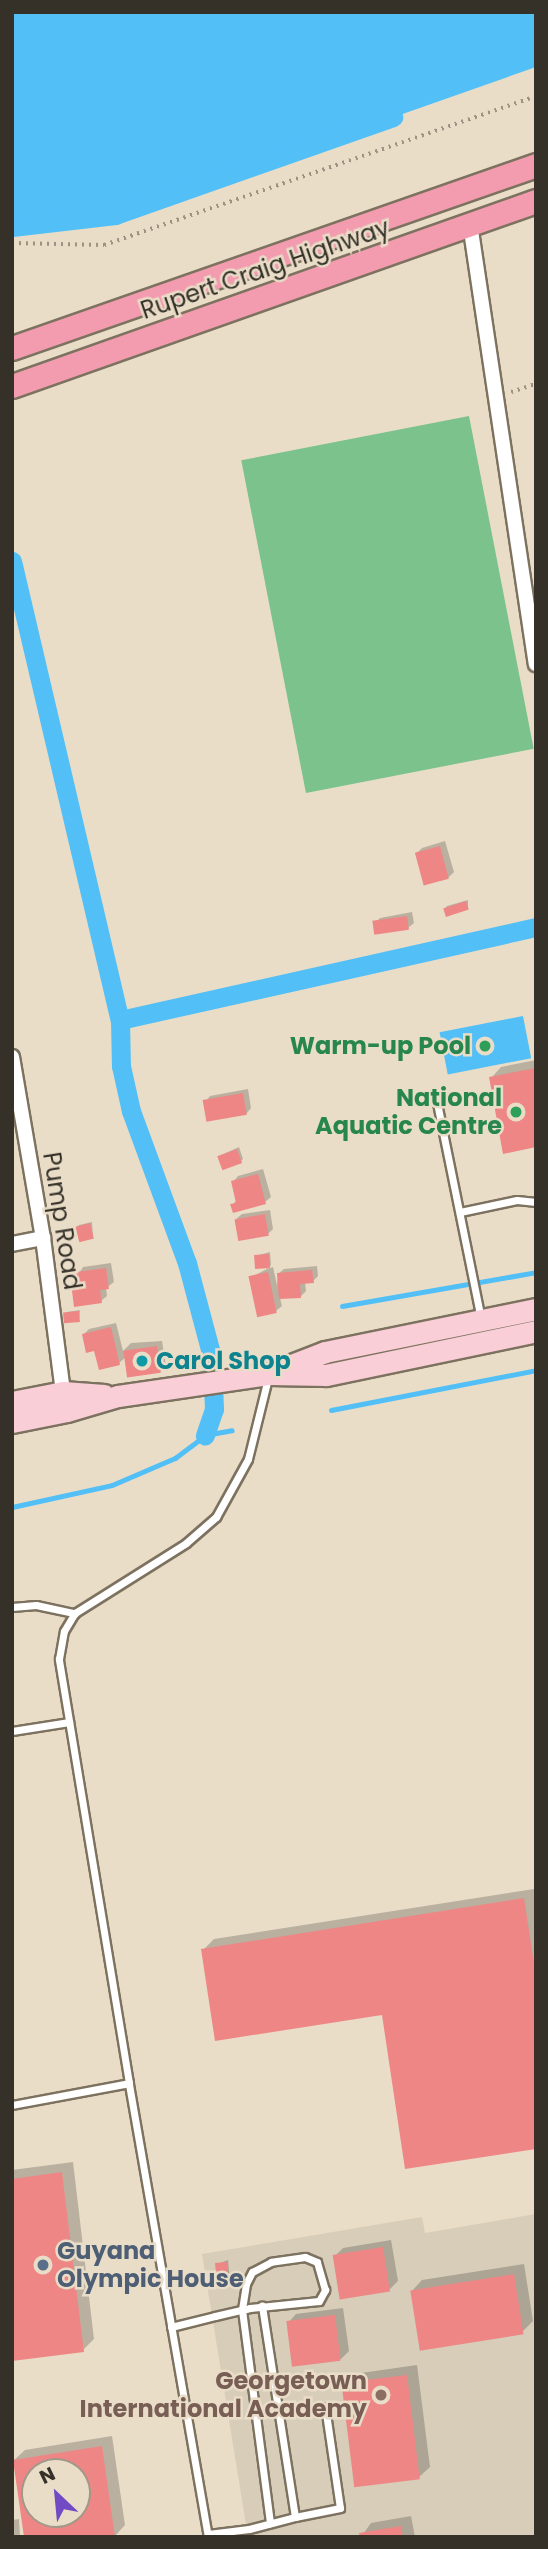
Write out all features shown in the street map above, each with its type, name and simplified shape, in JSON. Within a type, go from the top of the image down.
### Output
[{"type":"main road","name":"Rupert Craig Highway","points":[[12,348],[536,165]]},
{"type":"main road","name":"Rupert Craig Highway","points":[[12,386],[536,201]]},
{"type":"main road","points":[[262,1375],[325,1352],[480,1314],[536,1309]]},
{"type":"main road","points":[[12,1422],[67,1411],[124,1395],[262,1375],[326,1375],[536,1331]]},
{"type":"main road","points":[[12,1402],[63,1392],[124,1395]]},
{"type":"street","points":[[470,224],[536,664]]},
{"type":"street","name":"Pump Road","points":[[12,1057],[43,1238],[63,1392]]},
{"type":"street","points":[[12,1244],[43,1238]]},
{"type":"lane","points":[[435,1093],[480,1314]]},
{"type":"lane","points":[[460,1212],[517,1200],[536,1202]]},
{"type":"lane","points":[[262,1375],[248,1459],[216,1517],[186,1543],[75,1614],[64,1631],[59,1659],[208,2535],[340,2508],[325,2407]]},
{"type":"lane","points":[[12,1607],[36,1605],[75,1614]]},
{"type":"lane","points":[[12,1731],[69,1722]]},
{"type":"lane","points":[[12,2105],[129,2083]]},
{"type":"lane","points":[[171,2327],[242,2310],[262,2306],[319,2301],[325,2290],[317,2262],[305,2257],[271,2262],[252,2272],[246,2284],[242,2310],[270,2523]]},
{"type":"lane","points":[[262,2306],[295,2517]]},
{"type":"path","points":[[12,243],[104,245],[536,96]]},
{"type":"path","points":[[496,397],[536,384]]},
{"type":"shaded area","name":"Georgetown International Academy","points":[[536,2214],[536,2537],[248,2537],[202,2254],[422,2217],[425,2233]]},
{"type":"green space","points":[[469,416],[534,749],[306,793],[241,460]]},
{"type":"water","points":[[12,12],[536,12],[536,67],[115,215],[16,228],[12,227]]},
{"type":"water","name":"Warm-up Pool","points":[[523,1016],[531,1058],[448,1074],[440,1032]]},
{"type":"building","points":[[440,846],[449,879],[424,886],[415,853]]},
{"type":"building","points":[[466,901],[469,910],[446,917],[443,908]]},
{"type":"building","points":[[407,916],[409,930],[374,935],[372,921]]},
{"type":"building","name":"National Aquatic Centre","points":[[536,1068],[536,1147],[503,1154],[489,1077]]},
{"type":"building","points":[[243,1093],[247,1115],[206,1122],[203,1100]]},
{"type":"building","points":[[237,1149],[242,1163],[222,1170],[217,1156]]},
{"type":"building","points":[[258,1174],[266,1204],[233,1213],[230,1204],[236,1203],[231,1181]]},
{"type":"building","points":[[265,1214],[269,1236],[238,1241],[234,1219]]},
{"type":"building","points":[[90,1223],[94,1239],[79,1242],[75,1227]]},
{"type":"building","points":[[269,1254],[270,1268],[255,1269],[254,1255]]},
{"type":"building","points":[[106,1268],[109,1289],[100,1290],[102,1303],[74,1307],[71,1283],[77,1282],[76,1272]]},
{"type":"building","points":[[312,1270],[314,1283],[300,1284],[301,1298],[279,1299],[277,1273]]},
{"type":"building","points":[[268,1272],[277,1313],[257,1317],[248,1276]]},
{"type":"building","points":[[79,1311],[80,1322],[64,1323],[63,1312]]},
{"type":"building","points":[[111,1327],[120,1365],[99,1370],[94,1351],[86,1353],[82,1334]]},
{"type":"building","name":"Carol Shop","points":[[157,1346],[161,1373],[127,1377],[123,1351]]},
{"type":"building","points":[[524,1898],[536,1977],[536,2149],[405,2169],[382,2015],[215,2041],[201,1949]]},
{"type":"building","name":"Guyana Olympic House","points":[[62,2172],[84,2352],[12,2361],[12,2179]]},
{"type":"building","points":[[383,2247],[390,2291],[340,2299],[333,2255]]},
{"type":"building","points":[[227,2262],[229,2285],[217,2286],[215,2263]]},
{"type":"building","points":[[514,2274],[524,2334],[420,2351],[410,2290]]},
{"type":"building","points":[[335,2315],[341,2361],[292,2367],[286,2321]]},
{"type":"building","points":[[407,2375],[420,2479],[354,2487],[341,2383]]},
{"type":"building","points":[[102,2446],[115,2537],[24,2537],[23,2528],[91,2528],[91,2458],[26,2458]]},
{"type":"building","points":[[21,2459],[21,2516],[13,2460]]},
{"type":"building","points":[[401,2526],[403,2537],[360,2537],[359,2533]]},
{"type":"waterway","points":[[12,227],[115,215],[393,117]]},
{"type":"waterway","points":[[12,561],[120,1020],[121,1066],[131,1111],[187,1263],[212,1357],[214,1409],[205,1435]]},
{"type":"waterway","points":[[120,1020],[536,927]]},
{"type":"waterway","points":[[342,1306],[536,1272]]},
{"type":"waterway","points":[[331,1410],[536,1370]]},
{"type":"waterway","points":[[12,1507],[112,1485],[175,1458],[205,1435],[232,1430]]},
{"type":"place","name":"Warm-up Pool","points":[[485,1046]]},
{"type":"place","name":"National Aquatic Centre","points":[[516,1112]]},
{"type":"place","name":"Carol Shop","points":[[142,1361]]},
{"type":"place","name":"Guyana Olympic House","points":[[43,2265]]},
{"type":"place","name":"Georgetown International Academy","points":[[381,2395]]}]
